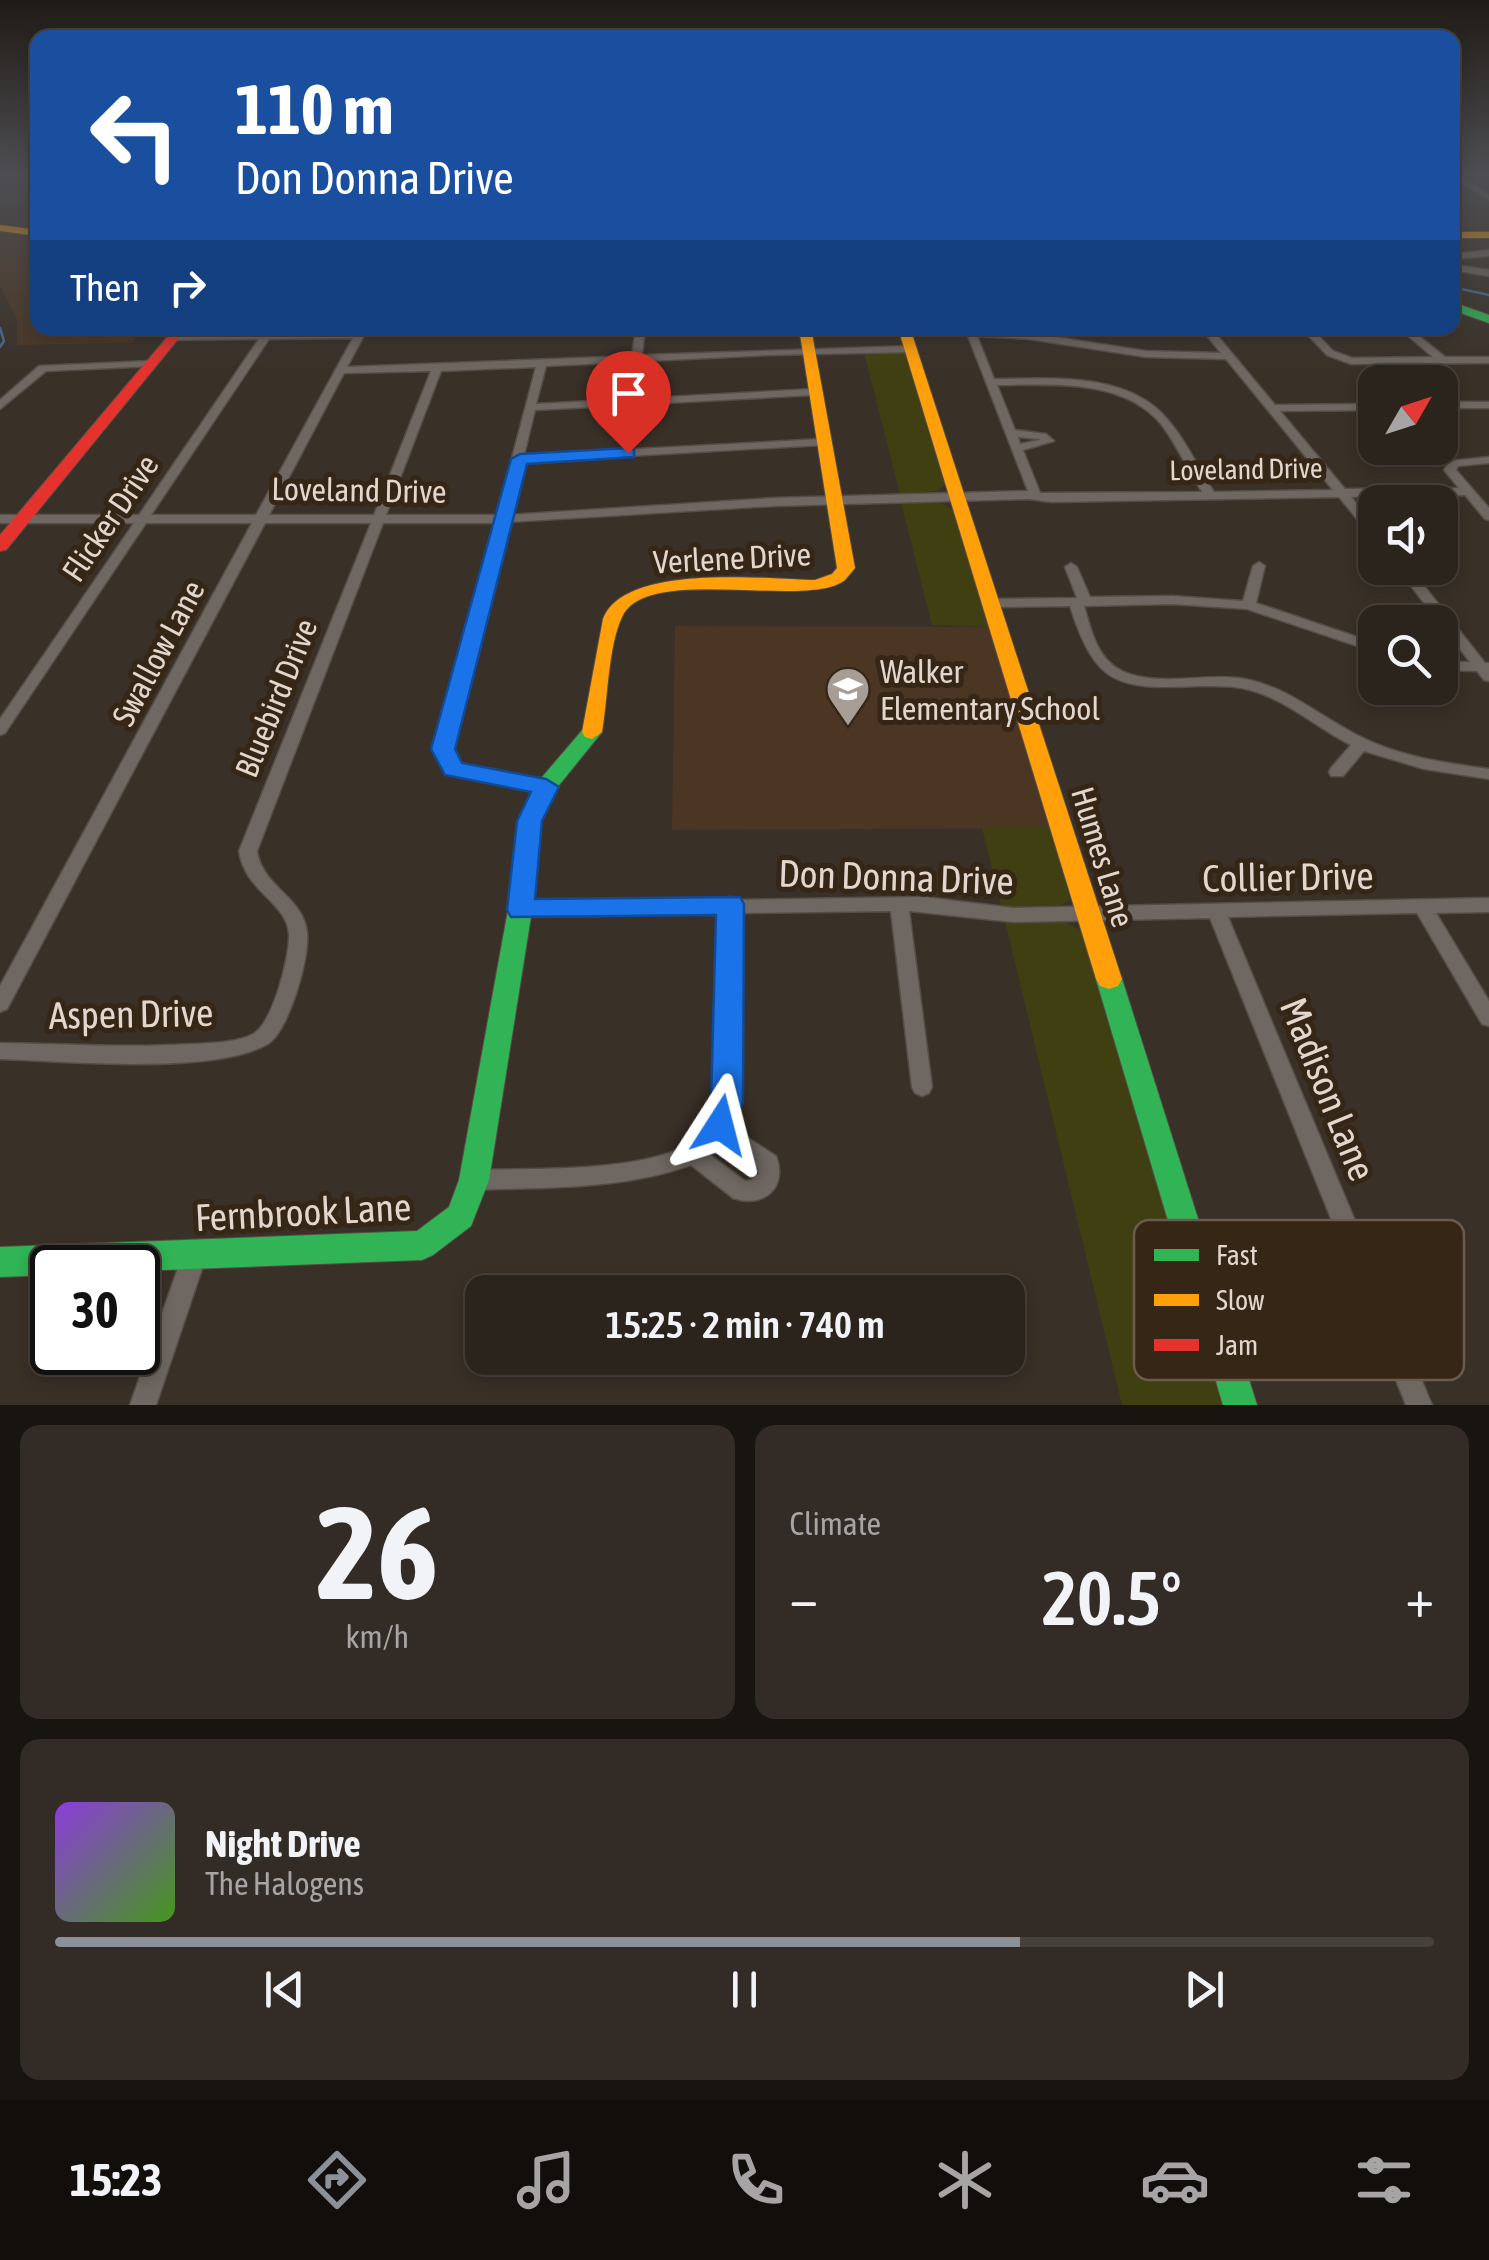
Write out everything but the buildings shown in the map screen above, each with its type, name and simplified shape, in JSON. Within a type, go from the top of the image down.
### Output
[{"type":"street","points":[[1460,256],[1489,253]]},
{"type":"street","points":[[1460,267],[1489,274]]},
{"type":"street","points":[[1460,309],[1489,319]]},
{"type":"street","points":[[0,546],[174,335]]},
{"type":"street","points":[[244,335],[285,335]]},
{"type":"street","name":"Swallow Lane","points":[[0,1004],[359,335]]},
{"type":"street","points":[[637,356],[639,335]]},
{"type":"street","name":"Verlene Drive","points":[[474,1180],[520,910],[529,821],[546,787],[592,733],[609,624],[623,602],[666,586],[816,585],[838,578],[846,568],[806,335]]},
{"type":"street","name":"Humes Lane","points":[[906,335],[1183,1220]]},
{"type":"street","points":[[972,335],[1018,448],[1031,496]]},
{"type":"street","points":[[1018,335],[1146,354],[1228,356]]},
{"type":"street","points":[[1212,335],[1358,514]]},
{"type":"street","points":[[1313,335],[1330,353],[1343,359],[1489,360]]},
{"type":"street","points":[[1412,335],[1442,360]]},
{"type":"street","name":"Flicker Drive","points":[[0,730],[266,336]]},
{"type":"street","points":[[343,370],[541,365],[637,356],[910,349]]},
{"type":"street","points":[[0,406],[43,368],[150,364]]},
{"type":"street","points":[[541,365],[443,749],[454,769],[546,787]]},
{"type":"street","name":"Bluebird Drive","points":[[263,1038],[283,1002],[298,941],[293,913],[256,879],[248,865],[248,851],[437,369]]},
{"type":"street","points":[[990,382],[1066,383],[1112,391],[1143,405],[1160,417],[1210,495]]},
{"type":"street","points":[[532,407],[813,392]]},
{"type":"street","points":[[1458,405],[1489,404]]},
{"type":"street","points":[[1272,408],[1358,407]]},
{"type":"street","points":[[1012,433],[1042,436],[1048,441],[1018,448]]},
{"type":"street","points":[[520,459],[823,442]]},
{"type":"street","points":[[1489,460],[1454,463],[1453,478],[1489,516]]},
{"type":"street","name":"Loveland Drive","points":[[0,519],[502,519],[956,496],[1466,491]]},
{"type":"street","points":[[1249,605],[1259,566]]},
{"type":"street","points":[[1071,567],[1095,658],[1118,674],[1157,682],[1211,679],[1260,687],[1361,744],[1424,764],[1489,774]]},
{"type":"street","points":[[1418,585],[1486,671]]},
{"type":"street","points":[[993,603],[1172,600],[1249,605],[1358,642]]},
{"type":"street","points":[[1458,668],[1486,671]]},
{"type":"street","points":[[1337,772],[1361,744]]},
{"type":"street","points":[[474,1180],[661,1169],[706,1146],[727,1102],[730,904]]},
{"type":"street","points":[[899,904],[922,1087]]},
{"type":"street","name":"Don Donna Drive","points":[[520,910],[899,904],[986,915],[1089,914]]},
{"type":"street","name":"Collier Drive","points":[[1089,914],[1489,905]]},
{"type":"street","points":[[1423,906],[1489,1018]]},
{"type":"street","name":"Madison Lane","points":[[1217,912],[1343,1220]]},
{"type":"street","name":"Aspen Drive","points":[[0,1051],[214,1052],[263,1038]]},
{"type":"street","points":[[692,1153],[740,1191],[765,1186],[770,1178],[768,1163],[717,1129]]},
{"type":"street","name":"Fernbrook Lane","points":[[0,1262],[422,1246],[460,1216],[474,1180]]},
{"type":"street","points":[[143,1405],[195,1254]]},
{"type":"street","name":"Humes Lane","points":[[1232,1380],[1240,1405]]},
{"type":"street","name":"Madison Lane","points":[[1408,1380],[1418,1405]]},
{"type":"shaded area","points":[[0,242],[30,242],[30,335],[137,335],[131,343],[17,345],[17,319],[0,286]]},
{"type":"shaded area","points":[[896,351],[907,355],[946,484],[937,491],[900,494],[864,352]]},
{"type":"shaded area","points":[[901,502],[941,503],[955,511],[992,627],[932,625]]},
{"type":"shaded area","name":"Walker Elementary School","points":[[675,626],[992,627],[1051,828],[672,830]]},
{"type":"shaded area","points":[[982,828],[1051,828],[1070,900],[1054,909],[1002,910]]},
{"type":"shaded area","points":[[1005,921],[1064,922],[1082,931],[1170,1220],[1134,1220],[1134,1380],[1219,1380],[1226,1402],[1122,1405]]},
{"type":"waterway","points":[[1460,289],[1489,295]]},
{"type":"waterway","points":[[0,328],[4,341],[0,347]]},
{"type":"traffic: fast","points":[[1460,309],[1489,319]]},
{"type":"traffic: fast","points":[[0,1262],[422,1245],[460,1216],[474,1180],[520,910],[529,821],[546,787],[592,732]]},
{"type":"traffic: fast","points":[[1109,979],[1183,1220]]},
{"type":"traffic: fast","points":[[1232,1380],[1240,1405]]},
{"type":"traffic: slow","points":[[592,732],[612,619],[628,599],[677,586],[816,585],[838,578],[846,568],[806,335]]},
{"type":"traffic: slow","points":[[906,335],[1109,979]]},
{"type":"traffic: jam","points":[[0,546],[175,335]]},
{"type":"place","name":"Walker Elementary School","points":[[848,727]]},
{"type":"route","points":[[628,453],[520,459],[443,749],[454,769],[546,787],[529,821],[520,910],[730,904],[727,1102],[720,1125]]}]
